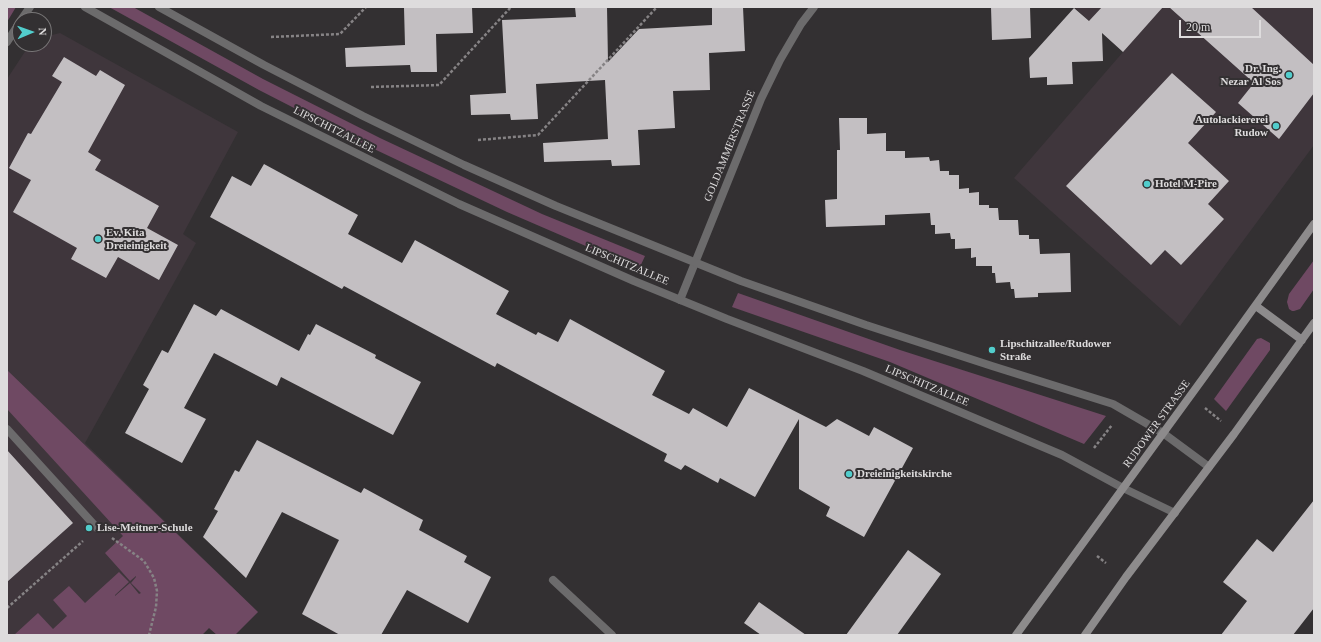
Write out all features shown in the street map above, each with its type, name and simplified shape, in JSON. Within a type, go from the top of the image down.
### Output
[{"type":"main road","name":"RUDOWER STRASSE","points":[[1016,635],[1314,224]]},
{"type":"main road","points":[[1256,306],[1302,340]]},
{"type":"main road","points":[[1085,635],[1314,323]]},
{"type":"street","name":"LIPSCHITZALLEE","points":[[85,7],[228,88],[360,156],[459,204],[634,281],[863,371],[1055,452],[1123,488],[1175,513]]},
{"type":"street","points":[[159,7],[264,65],[363,116],[464,165],[556,206],[742,281],[866,325],[1113,404],[1163,433],[1209,467]]},
{"type":"street","name":"GOLDAMMERSTRASSE","points":[[680,300],[761,99],[780,60],[801,24],[814,7]]},
{"type":"street","points":[[7,429],[97,528]]},
{"type":"street","points":[[553,580],[612,635]]},
{"type":"path","points":[[271,37],[340,34],[366,7]]},
{"type":"path","points":[[371,87],[439,85],[512,7]]},
{"type":"path","points":[[478,140],[538,134],[657,7]]},
{"type":"path","points":[[1205,408],[1221,421]]},
{"type":"path","points":[[1094,448],[1116,420]]},
{"type":"path","points":[[7,608],[97,528],[144,561],[154,578],[157,591],[156,607],[149,635]]},
{"type":"path","points":[[1098,556],[1106,563]]},
{"type":"shaded area","points":[[7,7],[16,7],[12,12],[7,22]]},
{"type":"shaded area","points":[[109,7],[133,7],[263,79],[380,138],[542,214],[645,256],[639,269],[507,212],[372,148],[259,90]]},
{"type":"shaded area","points":[[1074,7],[1314,7],[1314,145],[1180,326],[1014,178],[1123,52]]},
{"type":"shaded area","name":"Ev. Kita Dreieinigkeit","points":[[60,33],[238,132],[183,234],[196,243],[85,443],[258,612],[235,635],[217,635],[209,628],[202,635],[7,635],[7,79],[25,52],[52,52],[52,35]]},
{"type":"shaded area","points":[[1314,260],[1314,289],[1300,309],[1292,311],[1289,309],[1287,302],[1289,294]]},
{"type":"shaded area","points":[[738,293],[900,350],[1106,416],[1084,444],[890,362],[732,307]]},
{"type":"shaded area","points":[[1261,338],[1270,343],[1270,350],[1226,411],[1214,399],[1257,339]]},
{"type":"shaded area","points":[[7,370],[258,612],[235,635],[217,635],[209,628],[202,635],[14,635],[38,613],[53,629],[67,616],[53,600],[69,586],[85,603],[119,572],[129,582],[115,596],[130,583],[139,594],[141,593],[131,583],[136,576],[130,581],[105,553],[123,536],[7,409]]},
{"type":"building","points":[[472,7],[473,33],[436,34],[437,72],[411,72],[410,65],[346,67],[345,48],[405,45],[404,8]]},
{"type":"building","points":[[575,7],[607,7],[608,62],[639,29],[712,25],[712,7],[743,7],[745,51],[709,53],[710,90],[673,91],[675,128],[638,130],[640,165],[612,166],[611,160],[544,162],[543,143],[608,139],[605,80],[536,84],[538,119],[511,120],[510,114],[471,115],[470,95],[506,93],[502,20],[576,17]]},
{"type":"building","points":[[991,7],[1030,7],[1031,38],[992,40]]},
{"type":"building","points":[[1102,7],[1163,7],[1123,52],[1102,33],[1103,61],[1072,62],[1073,84],[1047,85],[1047,77],[1030,78],[1029,58],[1074,8],[1089,21]]},
{"type":"building","points":[[1169,7],[1251,7],[1314,65],[1314,93],[1279,139],[1238,103],[1254,83]]},
{"type":"building","points":[[64,57],[96,76],[100,70],[125,85],[88,152],[101,160],[95,170],[159,206],[147,228],[178,245],[159,280],[118,257],[106,278],[71,259],[77,248],[13,212],[31,180],[9,168],[28,133],[31,134],[62,82],[52,76]]},
{"type":"building","name":"Hotel M-Pire","points":[[1172,73],[1216,112],[1188,143],[1229,181],[1208,204],[1224,219],[1181,265],[1165,250],[1151,265],[1066,186]]},
{"type":"building","points":[[839,118],[867,118],[867,134],[886,133],[886,151],[905,151],[905,158],[929,157],[930,161],[939,160],[940,171],[949,171],[949,175],[959,175],[959,189],[969,188],[969,193],[979,192],[979,205],[989,205],[989,208],[998,208],[999,220],[1018,220],[1019,235],[1029,235],[1029,239],[1039,239],[1040,254],[1070,253],[1071,292],[1038,293],[1038,297],[1015,298],[1014,289],[1011,289],[1010,282],[996,283],[995,273],[992,273],[992,266],[976,266],[976,257],[971,258],[971,248],[955,249],[955,239],[951,239],[950,233],[935,234],[935,225],[931,225],[930,213],[885,215],[885,225],[826,227],[825,200],[837,199],[837,150],[840,150]]},
{"type":"building","points":[[264,164],[358,215],[348,234],[402,263],[415,240],[509,291],[496,314],[536,335],[538,332],[558,342],[570,319],[665,371],[652,395],[689,414],[693,408],[727,427],[749,388],[826,427],[837,419],[869,436],[874,427],[913,448],[864,537],[826,516],[830,507],[799,489],[799,419],[755,497],[720,478],[718,483],[685,465],[681,470],[664,461],[667,454],[497,363],[495,367],[344,286],[342,289],[210,217],[232,176],[251,186]]},
{"type":"building","points":[[194,304],[216,316],[221,309],[299,351],[308,334],[310,335],[316,324],[376,355],[375,358],[421,382],[393,435],[281,377],[277,386],[214,353],[184,408],[206,419],[182,463],[125,433],[149,389],[143,385],[162,350],[168,353]]},
{"type":"building","points":[[257,440],[361,493],[364,488],[423,520],[419,530],[467,556],[464,562],[491,577],[468,623],[407,590],[381,635],[340,635],[302,614],[339,540],[282,512],[246,578],[203,537],[218,511],[214,509],[235,470],[239,472]]},
{"type":"building","points":[[7,450],[73,523],[7,582]]},
{"type":"building","points":[[1314,500],[1314,608],[1293,635],[1221,635],[1247,601],[1223,582],[1257,539],[1273,552]]},
{"type":"building","points":[[908,550],[941,574],[897,635],[846,635]]},
{"type":"building","points":[[759,602],[806,635],[761,635],[744,623]]},
{"type":"place","name":"Dr. Ing. Nezar Al Sos","points":[[1289,75]]},
{"type":"place","name":"Autolackiererei Rudow","points":[[1276,126]]},
{"type":"place","name":"Hotel M-Pire","points":[[1147,184]]},
{"type":"place","name":"Ev. Kita Dreieinigkeit","points":[[98,239]]},
{"type":"place","name":"Lipschitzallee/Rudower Straße","points":[[992,350]]},
{"type":"place","name":"Dreieinigkeitskirche","points":[[849,474]]},
{"type":"place","name":"Lise-Meitner-Schule","points":[[89,528]]}]
